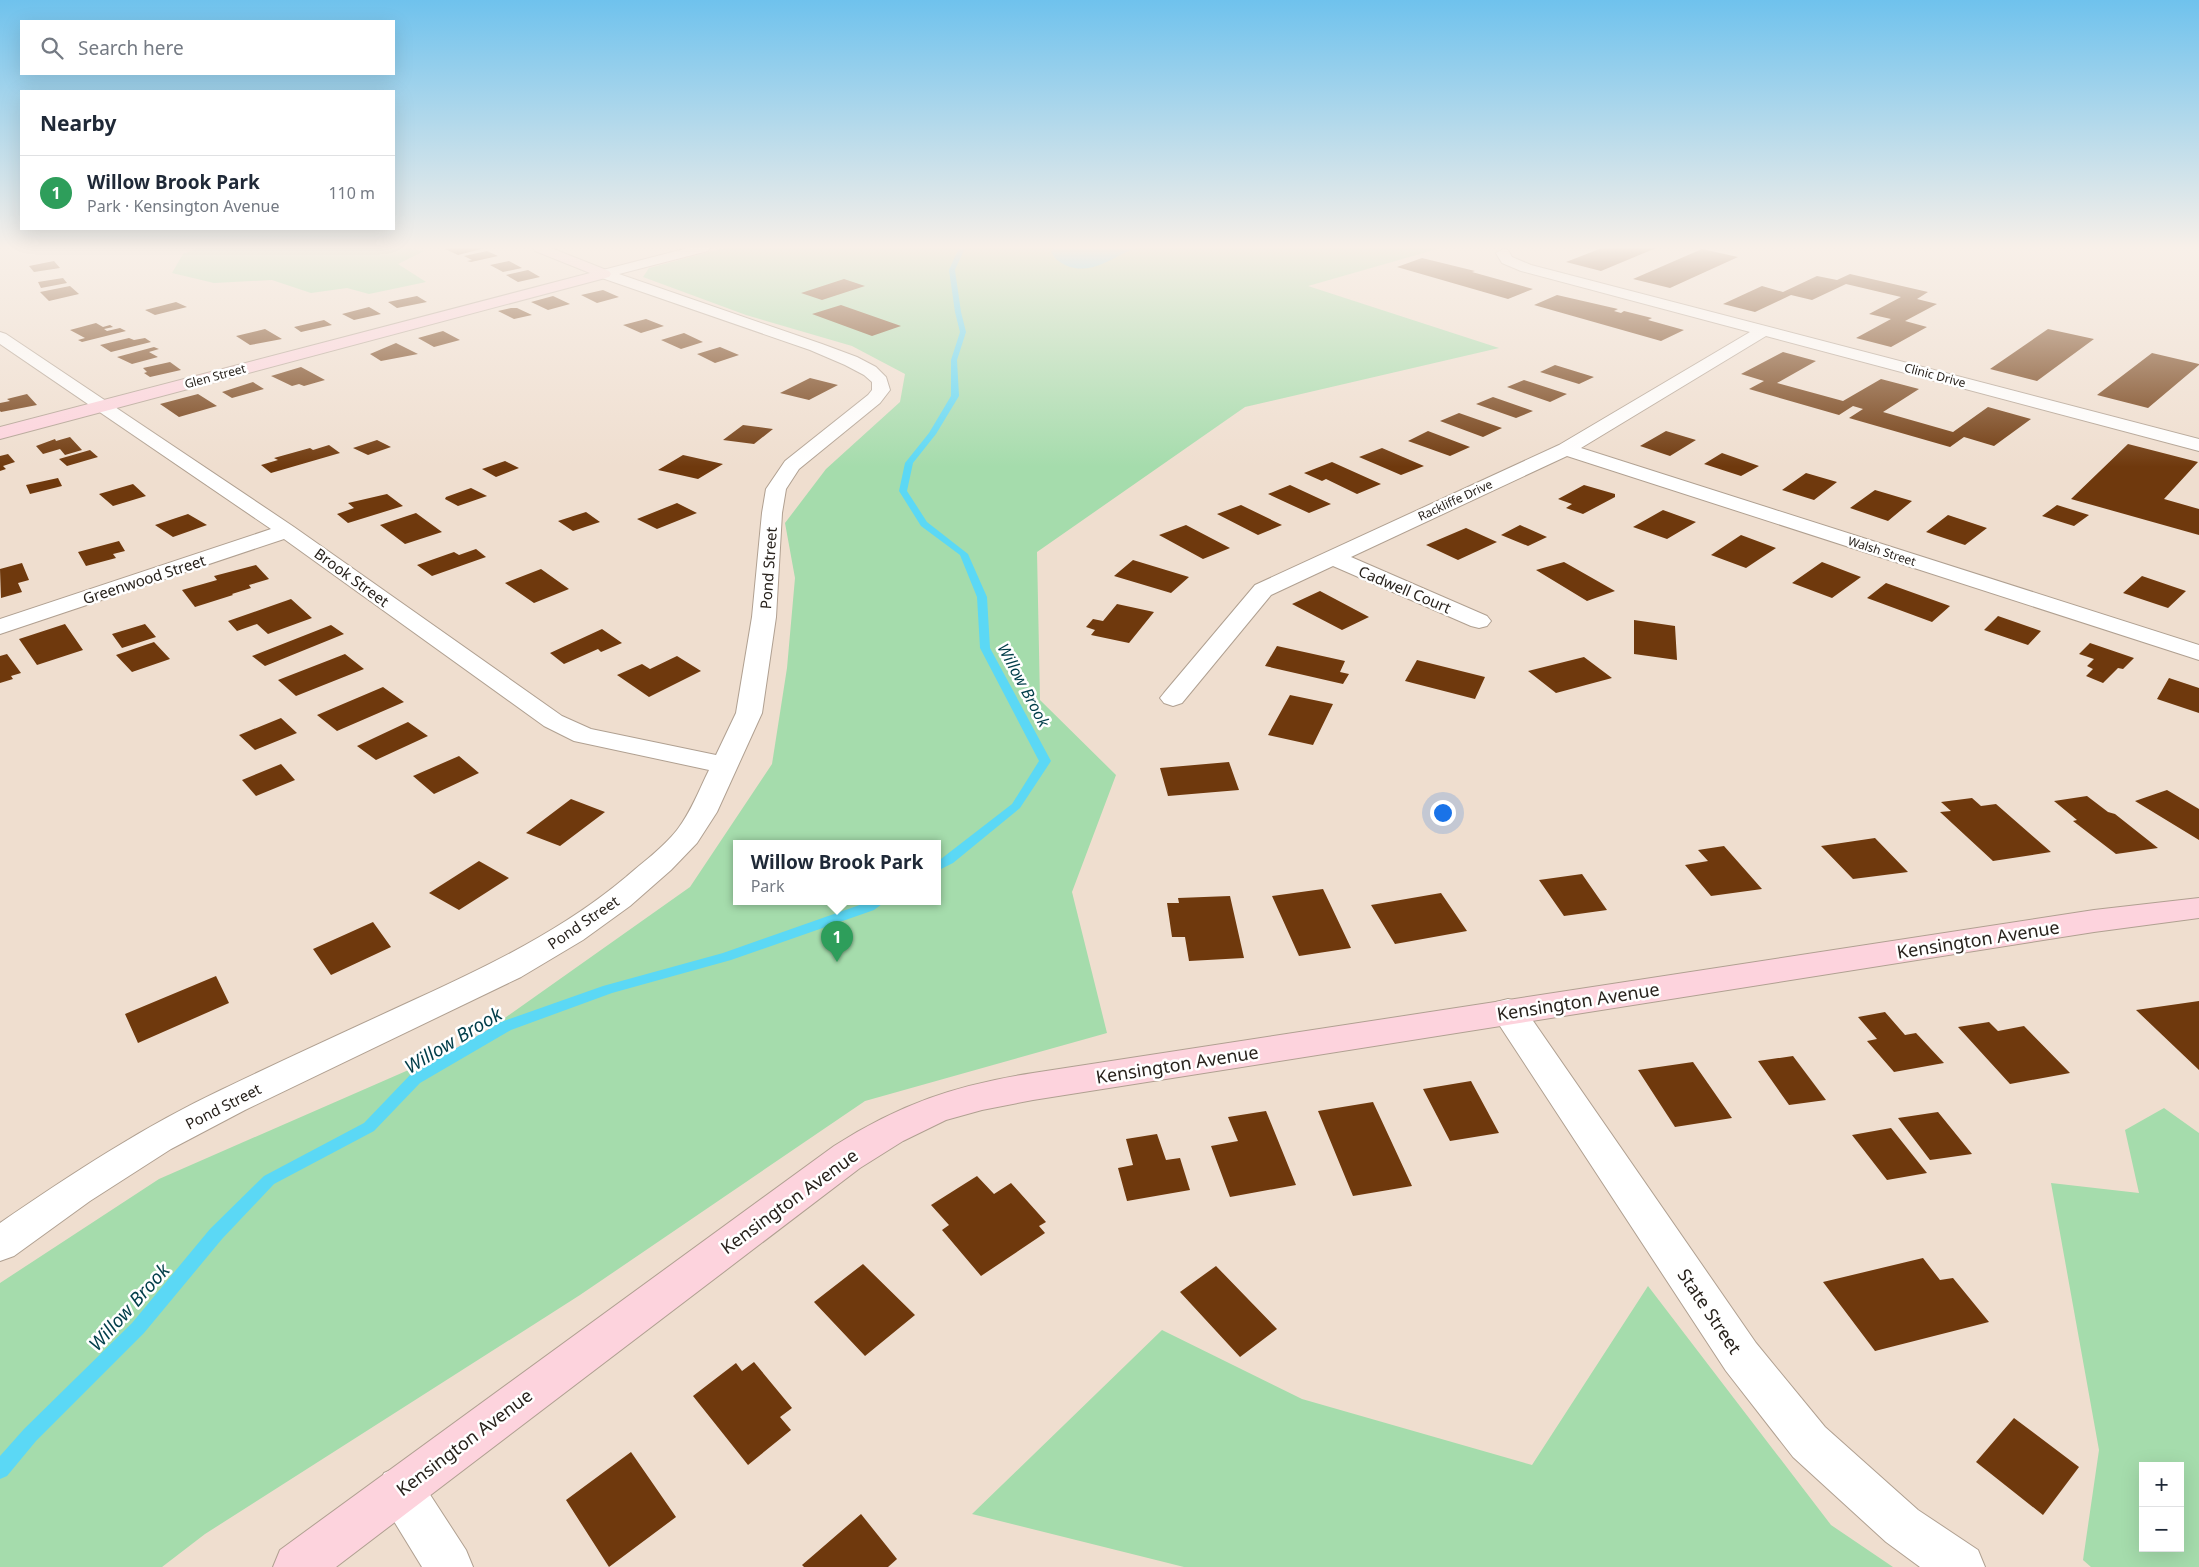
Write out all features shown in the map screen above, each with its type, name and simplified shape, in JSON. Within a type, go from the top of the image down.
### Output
[{"type":"main road","name":"Glen Street","points":[[0,433],[425,321]]},
{"type":"main road","name":"Kensington Avenue","points":[[297,1567],[847,1157],[890,1130],[918,1116],[965,1101],[1027,1088],[1508,1011],[2102,920],[2199,908]]},
{"type":"street","name":"Pond Street","points":[[0,1244],[78,1190],[158,1139],[232,1100],[510,969],[572,932],[620,899],[687,837],[703,812],[749,713],[764,617],[772,513],[776,489],[792,465],[874,399],[881,390],[880,381],[870,371],[816,347],[741,321]]},
{"type":"street","name":"Clinic Drive","points":[[1730,321],[2199,445]]},
{"type":"street","name":"Rackliffe Drive","points":[[1173,698],[1263,590],[1566,449],[1764,330]]},
{"type":"street","name":"Brook Street","points":[[0,337],[287,531],[553,721],[583,735],[726,765]]},
{"type":"street","name":"Walsh Street","points":[[1566,449],[2199,653]]},
{"type":"street","name":"Greenwood Street","points":[[0,627],[287,531]]},
{"type":"street","name":"Cadwell Court","points":[[1332,557],[1479,621]]},
{"type":"street","name":"State Street","points":[[1508,1011],[1741,1357],[1809,1442],[1902,1526],[1961,1567]]},
{"type":"street","points":[[400,1490],[449,1567]]},
{"type":"green space","points":[[767,321],[1416,321],[1499,348],[1245,407],[1037,552],[1040,700],[1116,775],[1072,892],[1107,1033],[865,1101],[580,1295],[205,1534],[162,1567],[0,1567],[0,1283],[159,1179],[468,1044],[690,887],[772,764],[787,668],[795,578],[785,523],[826,469],[900,402],[905,374],[852,346]]},
{"type":"green space","points":[[2164,1108],[2199,1133],[2199,1567],[2091,1567],[2083,1560],[2099,1450],[2051,1183],[2139,1193],[2125,1130]]},
{"type":"green space","points":[[1648,1286],[1831,1525],[1893,1567],[1184,1567],[972,1514],[1162,1330],[1302,1399],[1532,1465]]},
{"type":"building","points":[[319,321],[326,321],[332,325],[301,332],[294,327]]},
{"type":"building","points":[[638,321],[651,321],[664,326],[641,333],[623,325]]},
{"type":"building","points":[[831,321],[887,321],[901,326],[872,336]]},
{"type":"building","points":[[1591,321],[1652,321],[1684,330],[1661,341]]},
{"type":"building","points":[[1887,321],[1905,321],[1927,327],[1891,347],[1856,338]]},
{"type":"building","points":[[96,323],[103,327],[110,325],[113,327],[104,329],[107,331],[120,328],[126,331],[82,342],[78,340],[85,338],[70,330]]},
{"type":"building","points":[[265,329],[282,339],[250,345],[236,336]]},
{"type":"building","points":[[2048,329],[2094,339],[2037,381],[1990,369]]},
{"type":"building","points":[[443,331],[460,340],[434,347],[418,338]]},
{"type":"building","points":[[684,333],[703,342],[681,349],[661,340]]},
{"type":"building","points":[[129,338],[134,340],[145,338],[151,342],[111,352],[100,345]]},
{"type":"building","points":[[396,343],[418,354],[381,361],[370,354]]},
{"type":"building","points":[[154,347],[159,349],[149,352],[158,357],[132,364],[117,357]]},
{"type":"building","points":[[720,347],[739,355],[715,363],[697,354]]},
{"type":"building","points":[[1783,352],[1816,361],[1777,383],[1843,401],[1881,379],[1919,389],[1883,412],[1953,432],[1988,407],[2031,419],[1994,446],[1964,437],[1950,447],[1849,418],[1863,409],[1853,406],[1839,415],[1749,389],[1764,381],[1741,374]]},
{"type":"building","points":[[2152,353],[2199,365],[2148,408],[2097,395]]},
{"type":"building","points":[[170,362],[181,370],[150,377],[144,373],[147,372],[143,368]]},
{"type":"building","points":[[1555,365],[1594,377],[1579,384],[1540,372]]},
{"type":"building","points":[[301,367],[325,380],[304,386],[299,384],[292,386],[271,376]]},
{"type":"building","points":[[810,378],[838,385],[809,400],[780,393]]},
{"type":"building","points":[[1524,380],[1567,394],[1550,402],[1507,387]]},
{"type":"building","points":[[253,382],[264,389],[232,398],[222,392]]},
{"type":"building","points":[[27,394],[37,405],[0,411],[0,403],[10,401],[7,399]]},
{"type":"building","points":[[198,394],[217,406],[179,417],[160,404]]},
{"type":"building","points":[[1493,397],[1533,411],[1516,418],[1476,404]]},
{"type":"building","points":[[1459,413],[1502,428],[1483,437],[1440,421]]},
{"type":"building","points":[[743,425],[773,429],[754,444],[723,440]]},
{"type":"building","points":[[1428,431],[1470,447],[1450,456],[1408,441]]},
{"type":"building","points":[[1666,431],[1696,440],[1670,456],[1640,446]]},
{"type":"building","points":[[70,437],[82,450],[65,455],[60,449],[43,454],[36,446],[55,439],[56,441]]},
{"type":"building","points":[[377,440],[391,447],[368,455],[353,448]]},
{"type":"building","points":[[2128,444],[2198,462],[2164,499],[2199,509],[2199,535],[2071,499]]},
{"type":"building","points":[[329,445],[340,453],[271,473],[261,465],[278,460],[274,458]]},
{"type":"building","points":[[1382,448],[1424,466],[1401,475],[1359,457]]},
{"type":"building","points":[[90,450],[98,457],[67,466],[59,459]]},
{"type":"building","points":[[1722,453],[1759,466],[1741,476],[1704,464]]},
{"type":"building","points":[[8,454],[15,462],[3,466],[6,469],[0,471],[0,456]]},
{"type":"building","points":[[683,455],[723,464],[698,479],[658,470]]},
{"type":"building","points":[[505,461],[519,468],[496,477],[482,469]]},
{"type":"building","points":[[1332,462],[1381,484],[1357,494],[1326,479],[1322,481],[1304,473]]},
{"type":"building","points":[[1806,473],[1837,482],[1814,500],[1782,490]]},
{"type":"building","points":[[58,478],[62,486],[30,494],[26,485]]},
{"type":"building","points":[[133,484],[146,496],[113,506],[99,494]]},
{"type":"building","points":[[1290,485],[1331,504],[1309,513],[1268,494]]},
{"type":"building","points":[[1584,485],[1615,494],[1615,497],[1583,514],[1566,508],[1572,504],[1558,499]]},
{"type":"building","points":[[471,488],[487,496],[458,506],[445,499],[446,497]]},
{"type":"building","points":[[1875,490],[1912,501],[1888,521],[1850,508]]},
{"type":"building","points":[[387,494],[403,506],[348,523],[337,514],[354,508],[348,503]]},
{"type":"building","points":[[677,503],[697,513],[657,529],[637,519]]},
{"type":"building","points":[[1241,505],[1282,525],[1258,535],[1217,514]]},
{"type":"building","points":[[2057,505],[2089,515],[2074,526],[2042,516]]},
{"type":"building","points":[[1663,510],[1696,522],[1667,539],[1633,527]]},
{"type":"building","points":[[586,512],[600,522],[573,531],[558,521]]},
{"type":"building","points":[[416,513],[442,532],[405,544],[380,525]]},
{"type":"building","points":[[188,514],[207,525],[173,537],[155,525]]},
{"type":"building","points":[[1948,515],[1987,528],[1965,545],[1926,532]]},
{"type":"building","points":[[1186,525],[1230,548],[1203,559],[1159,535]]},
{"type":"building","points":[[1520,525],[1547,537],[1528,546],[1501,535]]},
{"type":"building","points":[[1466,528],[1497,542],[1458,560],[1426,545]]},
{"type":"building","points":[[1741,535],[1776,548],[1746,568],[1711,555]]},
{"type":"building","points":[[119,541],[125,551],[113,554],[116,558],[86,566],[78,552]]},
{"type":"building","points":[[476,549],[486,557],[432,576],[417,565],[454,552],[459,555]]},
{"type":"building","points":[[1133,560],[1189,577],[1171,593],[1114,576]]},
{"type":"building","points":[[1564,562],[1615,591],[1587,601],[1536,570]]},
{"type":"building","points":[[1822,562],[1861,577],[1832,598],[1792,583]]},
{"type":"building","points":[[22,563],[29,580],[18,583],[22,592],[1,598],[0,569]]},
{"type":"building","points":[[256,565],[269,579],[249,585],[251,588],[233,595],[195,607],[182,590],[217,580],[214,576]]},
{"type":"building","points":[[541,569],[569,589],[534,603],[505,583]]},
{"type":"building","points":[[2142,576],[2186,591],[2168,608],[2123,593]]},
{"type":"building","points":[[1886,583],[1950,606],[1932,622],[1867,598]]},
{"type":"building","points":[[1320,591],[1369,617],[1342,630],[1292,604]]},
{"type":"building","points":[[291,599],[312,618],[268,634],[257,624],[237,631],[228,621]]},
{"type":"building","points":[[1117,604],[1154,612],[1129,643],[1091,635],[1095,630],[1086,627],[1093,619],[1103,621]]},
{"type":"building","points":[[1998,616],[2041,631],[2028,645],[1984,630]]},
{"type":"building","points":[[1634,620],[1675,626],[1677,660],[1634,654]]},
{"type":"building","points":[[65,624],[83,650],[37,665],[19,639]]},
{"type":"building","points":[[145,624],[156,637],[122,648],[112,634]]},
{"type":"building","points":[[331,625],[344,634],[265,666],[252,656]]},
{"type":"building","points":[[602,629],[622,643],[601,652],[598,649],[564,664],[550,653]]},
{"type":"building","points":[[154,642],[170,659],[132,672],[116,655]]},
{"type":"building","points":[[2090,643],[2134,658],[2123,669],[2118,668],[2103,683],[2086,676],[2093,669],[2087,666],[2094,659],[2079,654]]},
{"type":"building","points":[[1277,646],[1345,661],[1340,672],[1349,674],[1343,684],[1265,666]]},
{"type":"building","points":[[7,654],[21,673],[11,676],[13,679],[0,683],[0,656]]},
{"type":"building","points":[[345,654],[364,669],[296,696],[278,680]]},
{"type":"building","points":[[677,656],[701,671],[649,697],[617,675],[642,664],[650,669]]},
{"type":"building","points":[[1584,657],[1612,678],[1556,693],[1528,671]]},
{"type":"building","points":[[1417,660],[1485,677],[1475,699],[1405,681]]},
{"type":"building","points":[[2169,678],[2199,688],[2199,713],[2157,699]]},
{"type":"building","points":[[383,687],[404,702],[337,731],[317,715]]},
{"type":"building","points":[[1290,695],[1333,704],[1313,745],[1268,735]]},
{"type":"building","points":[[281,718],[297,733],[255,750],[239,735]]},
{"type":"building","points":[[408,722],[428,736],[376,760],[357,746]]},
{"type":"building","points":[[459,756],[479,773],[434,794],[413,776]]},
{"type":"building","points":[[1229,762],[1239,790],[1168,796],[1160,768]]},
{"type":"building","points":[[281,764],[295,780],[256,796],[242,780]]},
{"type":"building","points":[[2167,790],[2199,809],[2199,840],[2135,801]]},
{"type":"building","points":[[2087,796],[2108,812],[2115,814],[2158,848],[2116,854],[2073,821],[2077,820],[2054,801]]},
{"type":"building","points":[[1972,798],[1981,806],[1996,804],[2051,852],[1993,861],[1940,812],[1951,811],[1941,802]]},
{"type":"building","points":[[571,799],[605,812],[560,846],[526,833]]},
{"type":"building","points":[[1875,838],[1908,872],[1853,879],[1821,846]]},
{"type":"building","points":[[1724,846],[1762,889],[1711,896],[1685,865],[1708,861],[1698,850]]},
{"type":"building","points":[[479,861],[509,878],[459,910],[429,893]]},
{"type":"building","points":[[1582,874],[1607,910],[1564,916],[1539,880]]},
{"type":"building","points":[[1323,889],[1351,948],[1299,956],[1272,896]]},
{"type":"building","points":[[1441,893],[1467,931],[1395,944],[1371,905]]},
{"type":"building","points":[[1230,896],[1244,958],[1189,961],[1185,937],[1172,937],[1167,903],[1179,903],[1178,898]]},
{"type":"building","points":[[373,922],[391,947],[331,975],[313,949]]},
{"type":"building","points":[[216,976],[229,1003],[138,1043],[125,1014]]},
{"type":"building","points":[[2199,1001],[2199,1070],[2136,1010]]},
{"type":"building","points":[[1885,1012],[1905,1035],[1916,1033],[1944,1063],[1894,1072],[1867,1041],[1877,1039],[1858,1017]]},
{"type":"building","points":[[1989,1022],[1998,1031],[2024,1026],[2070,1073],[2010,1084],[1958,1027]]},
{"type":"building","points":[[1793,1056],[1826,1100],[1789,1105],[1758,1061]]},
{"type":"building","points":[[1693,1062],[1732,1118],[1675,1127],[1638,1070]]},
{"type":"building","points":[[1471,1081],[1499,1133],[1450,1141],[1423,1089]]},
{"type":"building","points":[[1373,1102],[1412,1186],[1353,1196],[1318,1111]]},
{"type":"building","points":[[1266,1111],[1296,1185],[1230,1197],[1211,1146],[1238,1141],[1228,1117]]},
{"type":"building","points":[[1938,1112],[1972,1154],[1930,1160],[1898,1118]]},
{"type":"building","points":[[1891,1128],[1927,1173],[1887,1180],[1852,1135]]},
{"type":"building","points":[[1157,1134],[1166,1160],[1180,1158],[1190,1190],[1127,1201],[1118,1168],[1133,1165],[1126,1139]]},
{"type":"building","points":[[977,1176],[994,1194],[1011,1183],[1046,1222],[1039,1226],[1045,1233],[981,1276],[942,1230],[949,1225],[931,1205]]},
{"type":"building","points":[[1923,1258],[1940,1280],[1953,1278],[1989,1322],[1875,1351],[1823,1282]]},
{"type":"building","points":[[863,1264],[915,1315],[865,1356],[814,1302]]},
{"type":"building","points":[[1216,1266],[1277,1329],[1240,1357],[1180,1292]]},
{"type":"building","points":[[754,1362],[792,1408],[780,1417],[791,1430],[748,1465],[693,1396],[736,1363],[742,1371]]},
{"type":"building","points":[[2014,1418],[2079,1467],[2043,1515],[1976,1462]]},
{"type":"building","points":[[631,1452],[676,1517],[609,1567],[566,1500]]},
{"type":"building","points":[[861,1514],[897,1559],[888,1567],[804,1567],[802,1565]]},
{"type":"waterway","name":"Willow Brook","points":[[941,865],[1016,806],[1045,761],[985,648],[982,597],[964,554],[924,524],[903,491],[909,463],[932,434],[955,396],[954,360],[963,332],[960,321]]},
{"type":"waterway","name":"Willow Brook","points":[[0,1470],[30,1435],[138,1328],[216,1234],[269,1180],[369,1127],[415,1079],[506,1026],[608,989],[726,957],[873,905]]},
{"type":"place","name":"Willow Brook Park","points":[[837,962]]}]
